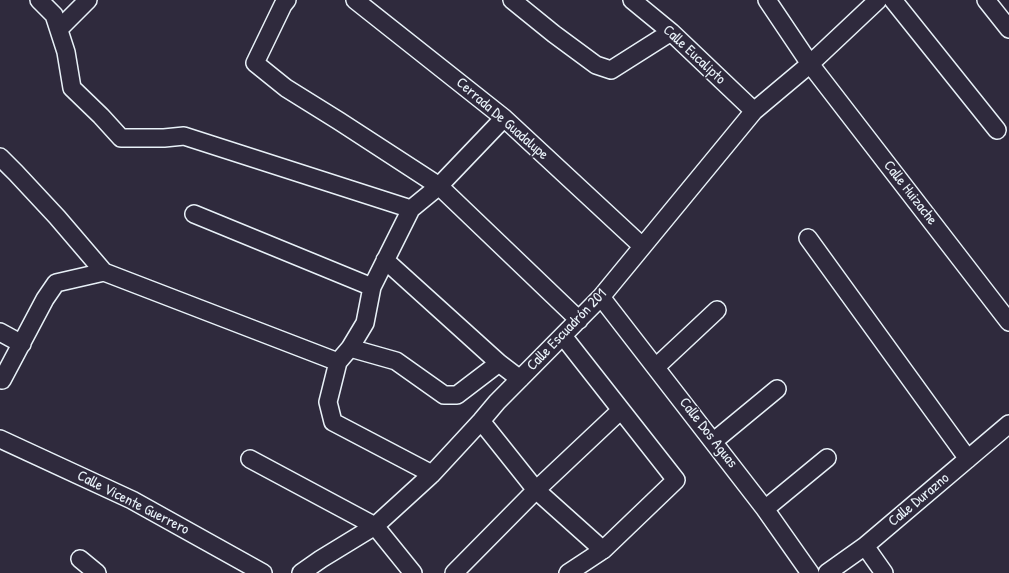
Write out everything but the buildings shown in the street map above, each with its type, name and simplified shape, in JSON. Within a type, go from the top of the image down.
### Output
[{"type":"street","points":[[39,0],[54,15],[66,52],[72,88],[121,138],[164,138],[184,136],[411,209]]},
{"type":"street","points":[[59,29],[88,0]]},
{"type":"street","points":[[287,0],[283,5],[255,63],[286,88],[439,186],[579,320]]},
{"type":"street","name":"Cerrada De Guadalupe","points":[[355,0],[504,118],[642,246]]},
{"type":"street","points":[[512,0],[596,65],[611,70],[671,32]]},
{"type":"street","name":"Calle Eucalipto","points":[[632,0],[671,32],[754,111]]},
{"type":"street","name":"Calle Huizache","points":[[767,0],[810,64],[1009,322]]},
{"type":"street","name":"Calle Escuadrón 201","points":[[302,573],[321,559],[375,526],[432,474],[498,402],[601,297],[754,111],[810,64],[878,0]]},
{"type":"street","points":[[893,0],[997,130]]},
{"type":"street","points":[[986,0],[1009,28]]},
{"type":"street","points":[[432,474],[333,422],[328,402],[338,362],[350,348],[365,322],[372,287],[411,209],[439,186],[504,118]]},
{"type":"street","points":[[0,157],[57,217],[104,272],[338,362]]},
{"type":"street","points":[[194,214],[372,287]]},
{"type":"street","points":[[808,238],[968,459]]},
{"type":"street","points":[[385,260],[499,363],[520,379]]},
{"type":"street","points":[[2,380],[45,299],[56,283],[104,272]]},
{"type":"street","name":"Calle Dos Aguas","points":[[601,297],[766,509],[810,573]]},
{"type":"street","points":[[656,367],[717,310]]},
{"type":"street","points":[[0,332],[22,344]]},
{"type":"street","points":[[563,336],[676,480],[603,550],[568,573]]},
{"type":"street","points":[[350,348],[396,362],[444,395],[457,395],[499,363]]},
{"type":"street","points":[[714,441],[777,389]]},
{"type":"street","points":[[454,573],[536,490],[621,410]]},
{"type":"street","points":[[481,421],[536,490],[603,550]]},
{"type":"street","name":"Calle Durazno","points":[[828,573],[865,546],[1009,424]]},
{"type":"street","name":"Calle Vicente Guerrero","points":[[0,439],[132,500],[263,573]]},
{"type":"street","points":[[766,509],[827,458]]},
{"type":"street","points":[[250,459],[375,526],[413,573]]},
{"type":"street","points":[[865,546],[884,573]]},
{"type":"street","points":[[80,559],[97,573]]}]
